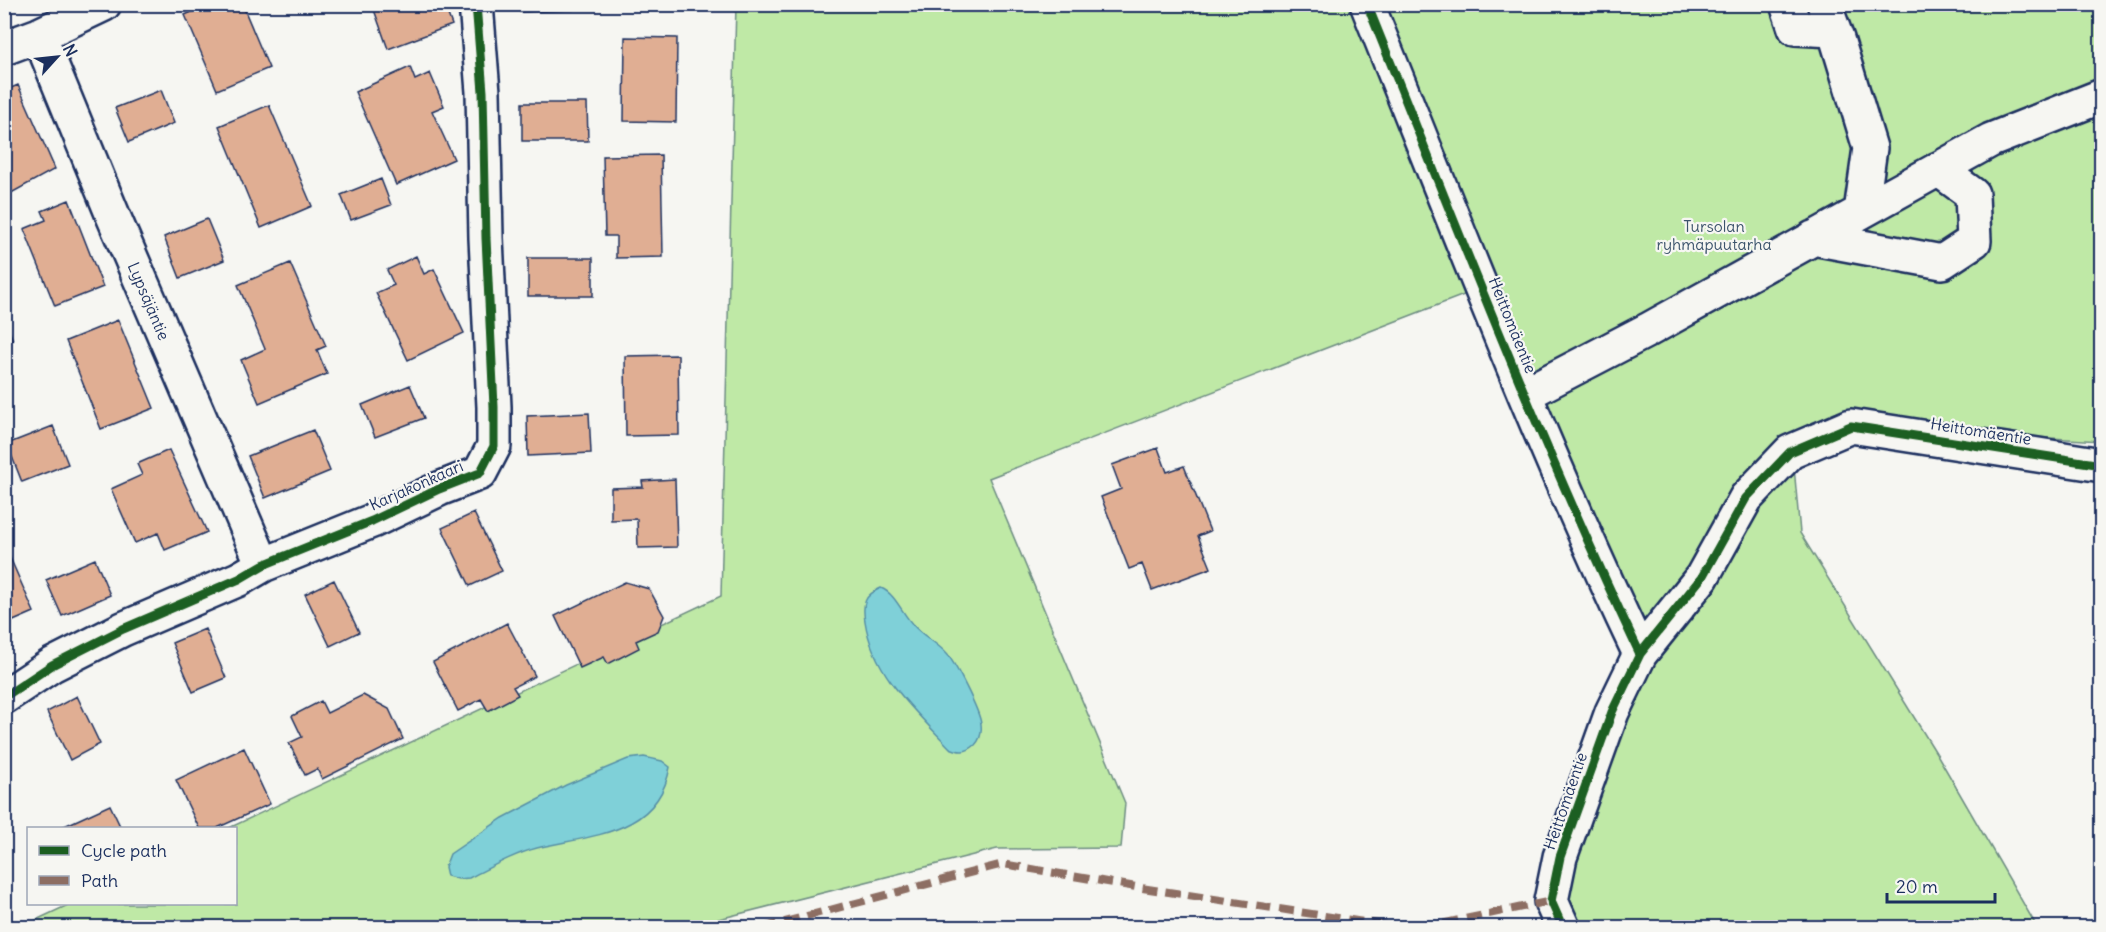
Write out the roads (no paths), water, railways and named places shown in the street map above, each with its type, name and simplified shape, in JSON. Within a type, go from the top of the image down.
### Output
[{"type":"street","points":[[4,48],[39,35],[104,4]]},
{"type":"street","name":"Karjakonkaari","points":[[4,697],[52,665],[123,629],[239,579],[263,565],[372,521],[439,489],[480,473],[494,446],[495,407],[486,238],[483,92],[476,4]]},
{"type":"street","name":"Heittomäentie","points":[[1367,4],[1525,394],[1595,560],[1640,654]]},
{"type":"street","points":[[1787,4],[1795,28],[1828,17],[1870,148],[1861,212]]},
{"type":"street","name":"Lypsäjäntie","points":[[39,35],[114,218],[263,565]]},
{"type":"street","points":[[1525,394],[1648,330],[1991,140],[2102,96]]},
{"type":"street","points":[[1813,238],[1942,262],[1974,241],[1972,194],[1938,169]]},
{"type":"street","name":"Heittomäentie","points":[[1563,927],[1551,901],[1560,857],[1612,712],[1640,654],[1702,577],[1746,498],[1790,452],[1851,426],[2102,465]]},
{"type":"water","points":[[881,588],[895,599],[918,630],[946,653],[961,676],[981,724],[978,741],[966,751],[950,748],[897,690],[877,658],[865,621],[864,605],[871,594]]},
{"type":"water","points":[[644,757],[662,761],[670,767],[663,789],[652,807],[637,819],[600,835],[528,851],[469,878],[458,879],[447,876],[445,867],[450,854],[503,818],[566,785],[628,759]]},
{"type":"park label","name":"Tursolan ryhmäpuutarha","points":[[1714,235]]}]
